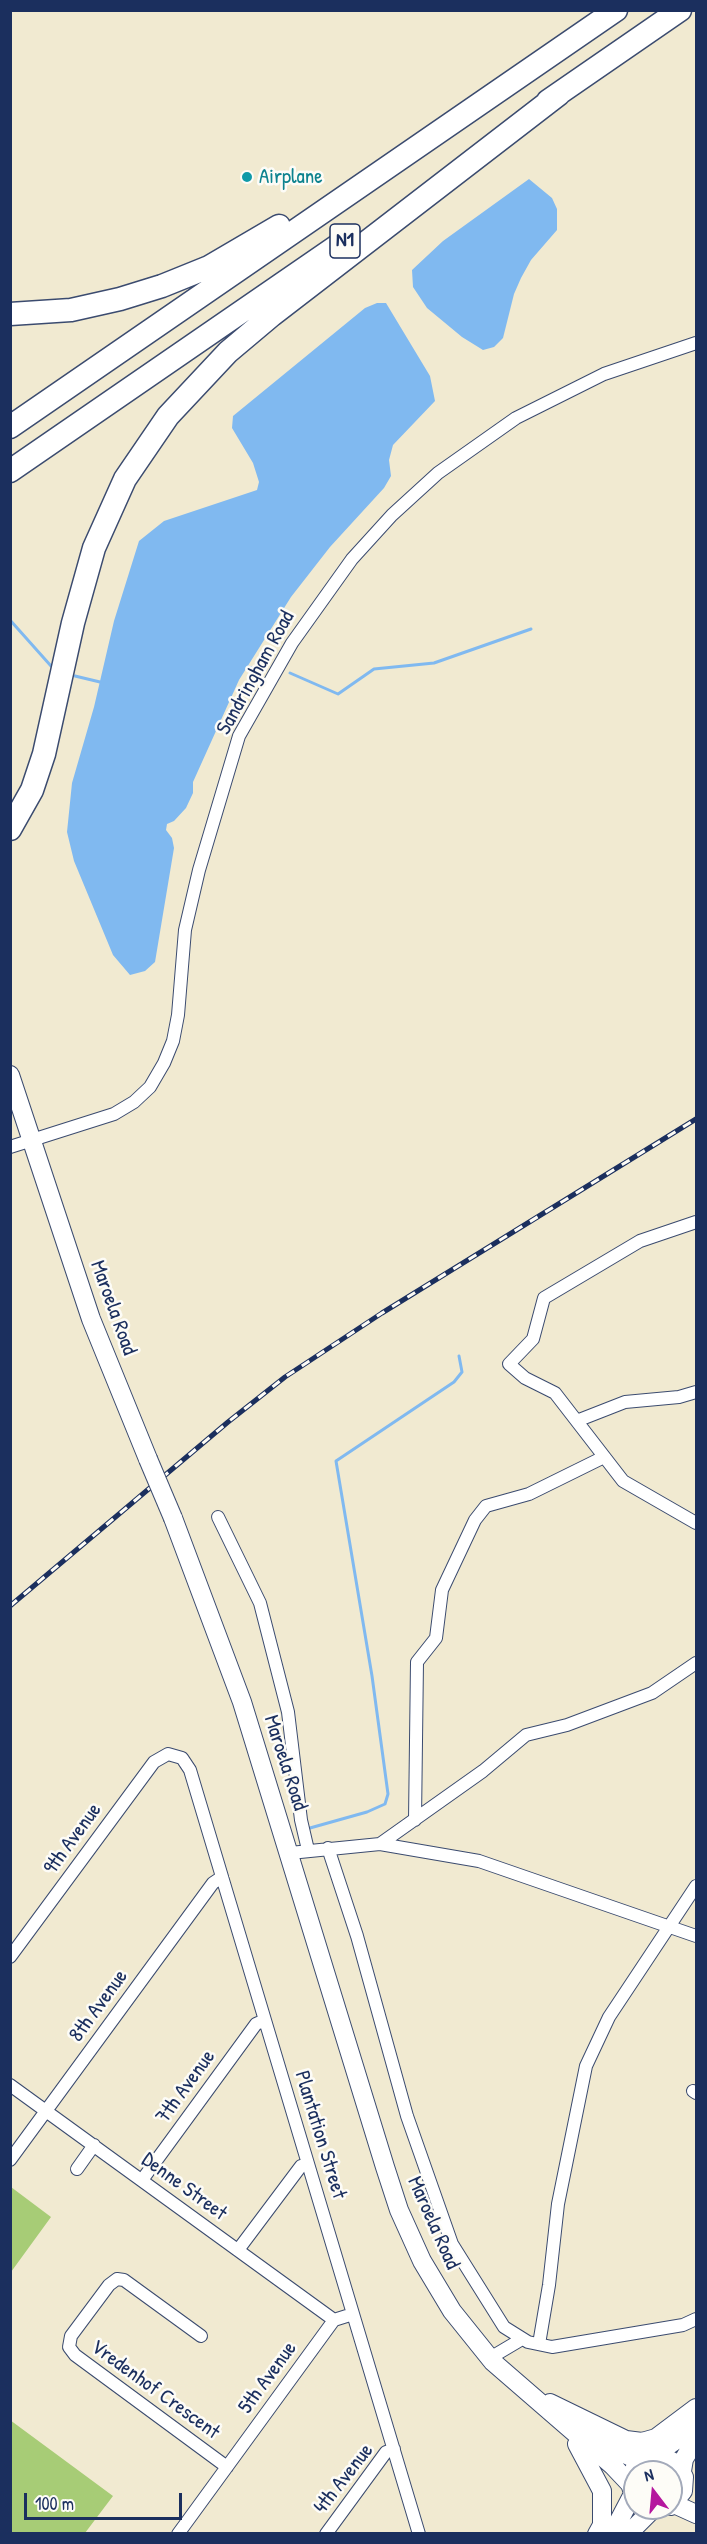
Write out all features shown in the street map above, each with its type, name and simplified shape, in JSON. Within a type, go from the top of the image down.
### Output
[{"type":"highway","name":"N1","points":[[10,427],[616,10]]},
{"type":"highway","name":"N1","points":[[10,471],[680,10]]},
{"type":"highway","points":[[10,314],[71,310],[120,299],[209,267],[269,232],[556,52]]},
{"type":"highway","points":[[10,829],[32,790],[44,754],[73,623],[94,548],[125,478],[168,416],[221,358],[263,322],[559,94]]},
{"type":"street","name":"Sandringham Road","points":[[10,1147],[114,1114],[134,1102],[150,1087],[164,1063],[173,1041],[178,1015],[185,930],[199,870],[239,736],[292,643],[352,559],[392,515],[438,473],[516,418],[604,374],[696,343]]},
{"type":"street","name":"Maroela Road","points":[[10,1075],[91,1318],[172,1518],[238,1692],[290,1853],[399,2210],[435,2285],[465,2329],[490,2358],[562,2422],[623,2482]]},
{"type":"street","points":[[696,1222],[684,1228],[640,1241],[544,1298],[533,1339],[509,1364],[525,1378],[555,1393],[579,1420],[604,1457],[632,1488],[696,1522]]},
{"type":"street","points":[[579,1420],[625,1402],[679,1397],[696,1392]]},
{"type":"street","points":[[415,1820],[414,1713],[417,1662],[436,1638],[442,1590],[475,1520],[486,1506],[529,1494],[604,1457]]},
{"type":"street","points":[[218,1517],[260,1603],[288,1712],[301,1820],[308,1850]]},
{"type":"street","points":[[380,1844],[483,1771],[526,1735],[567,1725],[652,1693],[696,1663]]},
{"type":"street","name":"Plantation Street","points":[[173,1754],[182,1758],[188,1766],[419,2534]]},
{"type":"street","name":"9th Avenue","points":[[10,1957],[154,1762],[163,1755],[173,1754]]},
{"type":"street","points":[[290,1853],[380,1844],[498,1866],[696,1936]]},
{"type":"street","points":[[328,1848],[354,1926],[407,2116],[452,2244],[504,2327],[522,2338],[552,2347],[682,2325],[696,2319]]},
{"type":"street","name":"8th Avenue","points":[[10,2160],[213,1883],[222,1877]]},
{"type":"street","points":[[539,2344],[549,2285],[558,2204],[586,2066],[609,2017],[655,1949],[667,1926],[696,1886]]},
{"type":"street","name":"7th Avenue","points":[[142,2180],[256,2024],[265,2020]]},
{"type":"street","name":"Denne Street","points":[[10,2085],[334,2320]]},
{"type":"street","points":[[77,2169],[94,2145]]},
{"type":"street","points":[[238,2250],[301,2166],[308,2164]]},
{"type":"street","name":"Vredenhof Crescent","points":[[201,2336],[124,2280],[117,2279],[110,2284],[71,2336],[69,2347],[75,2355],[227,2467]]},
{"type":"street","points":[[334,2320],[353,2314]]},
{"type":"street","name":"5th Avenue","points":[[178,2534],[334,2320]]},
{"type":"street","points":[[490,2358],[522,2338]]},
{"type":"street","points":[[539,2402],[553,2404],[626,2440],[642,2442],[656,2438],[696,2408]]},
{"type":"street","points":[[645,2460],[679,2438],[696,2416]]},
{"type":"street","name":"Maroela Road","points":[[562,2422],[629,2456],[670,2459],[688,2483]]},
{"type":"street","points":[[562,2422],[590,2464],[602,2491],[602,2525],[597,2534]]},
{"type":"street","points":[[688,2483],[684,2459],[696,2439]]},
{"type":"street","name":"4th Avenue","points":[[326,2534],[386,2452],[394,2449]]},
{"type":"street","points":[[612,2534],[623,2512]]},
{"type":"street","points":[[628,2534],[646,2520]]},
{"type":"green space","points":[[11,2187],[51,2217],[11,2272]]},
{"type":"green space","points":[[10,2420],[113,2496],[85,2533],[11,2533]]},
{"type":"water","points":[[529,179],[552,198],[557,209],[557,230],[531,260],[521,278],[514,294],[503,338],[494,347],[483,350],[462,337],[427,308],[413,287],[412,270],[443,241]]},
{"type":"water","points":[[377,303],[386,303],[430,376],[435,401],[393,445],[389,460],[391,476],[384,488],[330,547],[291,597],[239,680],[193,782],[193,793],[186,808],[174,821],[167,824],[166,830],[172,838],[174,848],[155,962],[145,971],[130,975],[113,955],[74,861],[67,832],[72,783],[94,707],[114,621],[139,541],[164,521],[257,490],[259,482],[253,463],[232,428],[233,416],[365,308]]},
{"type":"waterway","points":[[10,620],[51,666]]},
{"type":"waterway","points":[[290,673],[338,694],[374,669],[434,663],[531,629]]},
{"type":"waterway","points":[[247,667],[259,669]]},
{"type":"waterway","points":[[75,676],[100,682]]},
{"type":"waterway","points":[[310,1828],[367,1812],[385,1804],[388,1794],[372,1676],[336,1461],[454,1382],[462,1372],[459,1356]]},
{"type":"railway","points":[[10,1606],[228,1422],[285,1377],[382,1313],[696,1119]]},
{"type":"place","name":"Airplane","points":[[247,177]]}]
